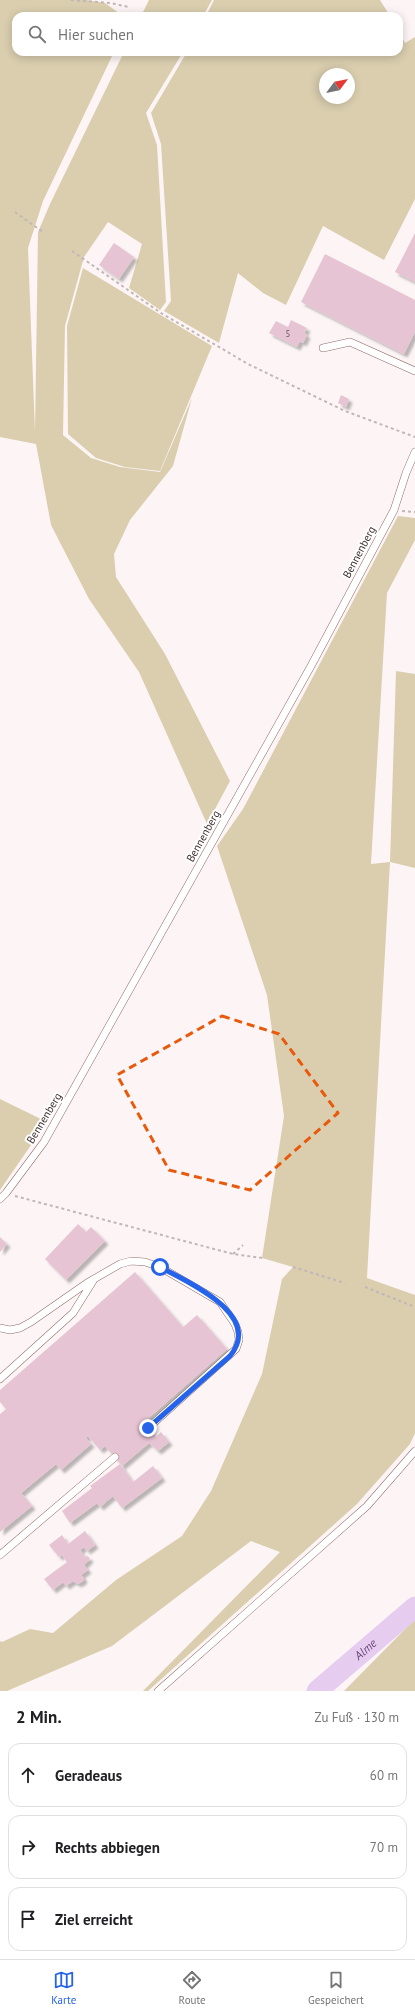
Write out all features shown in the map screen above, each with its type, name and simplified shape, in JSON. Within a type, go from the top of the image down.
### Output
[{"type":"lane","points":[[323,348],[350,342],[415,371]]},
{"type":"lane","name":"Bennenberg","points":[[0,1198],[6,1193],[44,1142],[311,666],[394,510],[406,473],[415,452]]},
{"type":"lane","points":[[0,1328],[10,1330],[20,1328],[93,1280],[120,1264],[131,1261],[145,1262],[160,1267],[220,1302],[237,1328],[239,1340],[236,1349],[230,1356],[148,1428]]},
{"type":"lane","points":[[0,1379],[73,1312],[93,1280]]},
{"type":"lane","points":[[158,1691],[367,1506],[415,1451]]},
{"type":"lane","points":[[0,1555],[115,1457]]},
{"type":"path","points":[[71,0],[110,3],[129,7]]},
{"type":"path","points":[[15,212],[43,232]]},
{"type":"path","points":[[72,251],[161,313],[248,364],[345,411],[415,437]]},
{"type":"path","points":[[6,1193],[233,1254],[262,1258]]},
{"type":"path","points":[[233,1254],[243,1245]]},
{"type":"path","points":[[293,1267],[345,1283]]},
{"type":"path","points":[[365,1287],[415,1307]]},
{"type":"highlighted area","points":[[222,1016],[279,1034],[338,1113],[250,1190],[169,1170],[117,1075]]},
{"type":"shaded area","points":[[0,0],[87,0],[105,3],[117,12],[12,12],[12,56],[112,56],[43,201],[28,248],[35,432],[38,232],[50,204],[122,56],[181,56],[146,113],[157,145],[166,302],[160,310],[129,288],[142,244],[108,222],[84,257],[65,326],[63,435],[91,458],[120,467],[160,472],[192,398],[173,466],[130,520],[114,554],[116,577],[165,654],[230,781],[207,824],[139,672],[89,599],[51,525],[36,444],[0,437]]},
{"type":"shaded area","points":[[149,0],[212,0],[205,12],[143,12]]},
{"type":"shaded area","points":[[214,0],[380,0],[388,12],[208,12]]},
{"type":"shaded area","points":[[415,37],[415,199],[384,260],[323,226],[286,305],[263,293],[238,273],[219,343],[164,311],[171,301],[161,144],[151,113],[185,56],[403,56],[403,39],[405,43]]},
{"type":"shaded area","points":[[83,268],[212,346],[160,471],[125,467],[96,458],[68,434],[67,326]]},
{"type":"shaded area","points":[[398,516],[415,518],[415,540],[387,593],[371,864],[390,862],[367,1278],[415,1295],[415,1433],[410,1444],[357,1504],[148,1691],[143,1691],[280,1552],[251,1541],[112,1646],[7,1691],[0,1691],[0,1641],[2,1642],[30,1629],[53,1633],[116,1580],[182,1536],[211,1491],[262,1374],[282,1279],[293,1267],[262,1258],[284,1116],[267,995],[217,846],[243,809]]},
{"type":"shaded area","points":[[396,671],[415,674],[415,868],[390,862]]},
{"type":"shaded area","points":[[0,1099],[47,1122],[0,1190]]},
{"type":"shaded area","points":[[415,1619],[415,1691],[344,1691]]},
{"type":"building","points":[[415,233],[415,282],[395,272]]},
{"type":"building","points":[[114,243],[134,257],[119,279],[99,265]]},
{"type":"building","points":[[325,254],[415,300],[415,332],[404,354],[301,302]]},
{"type":"building","points":[[291,320],[307,328],[304,333],[307,335],[303,343],[300,341],[297,347],[269,333],[276,321],[288,327]]},
{"type":"building","points":[[341,395],[349,399],[346,407],[338,403]]},
{"type":"building","points":[[78,1224],[86,1232],[91,1227],[105,1241],[66,1280],[45,1259]]},
{"type":"building","points":[[0,1237],[7,1244],[0,1252]]},
{"type":"building","points":[[135,1272],[183,1327],[197,1315],[227,1349],[144,1422],[156,1437],[161,1432],[169,1442],[158,1451],[149,1443],[122,1466],[105,1446],[100,1450],[88,1436],[86,1438],[91,1444],[61,1470],[56,1464],[21,1493],[32,1506],[0,1532],[0,1414],[6,1409],[0,1402],[0,1390]]},
{"type":"building","points":[[120,1464],[133,1482],[153,1466],[162,1478],[122,1508],[113,1496],[100,1507],[97,1503],[70,1523],[62,1511],[92,1488],[90,1486]]},
{"type":"building","points":[[85,1531],[95,1545],[87,1551],[84,1547],[80,1550],[85,1557],[88,1556],[90,1559],[84,1565],[88,1570],[81,1575],[84,1578],[83,1581],[78,1584],[73,1581],[66,1586],[63,1582],[53,1590],[44,1579],[67,1562],[62,1555],[59,1557],[49,1545],[62,1535],[68,1544]]},
{"type":"waterway","name":"Alme","points":[[317,1691],[415,1607]]},
{"type":"route","points":[[148,1428],[230,1356],[236,1349],[239,1340],[235,1324],[220,1302],[204,1291],[160,1267]]}]
